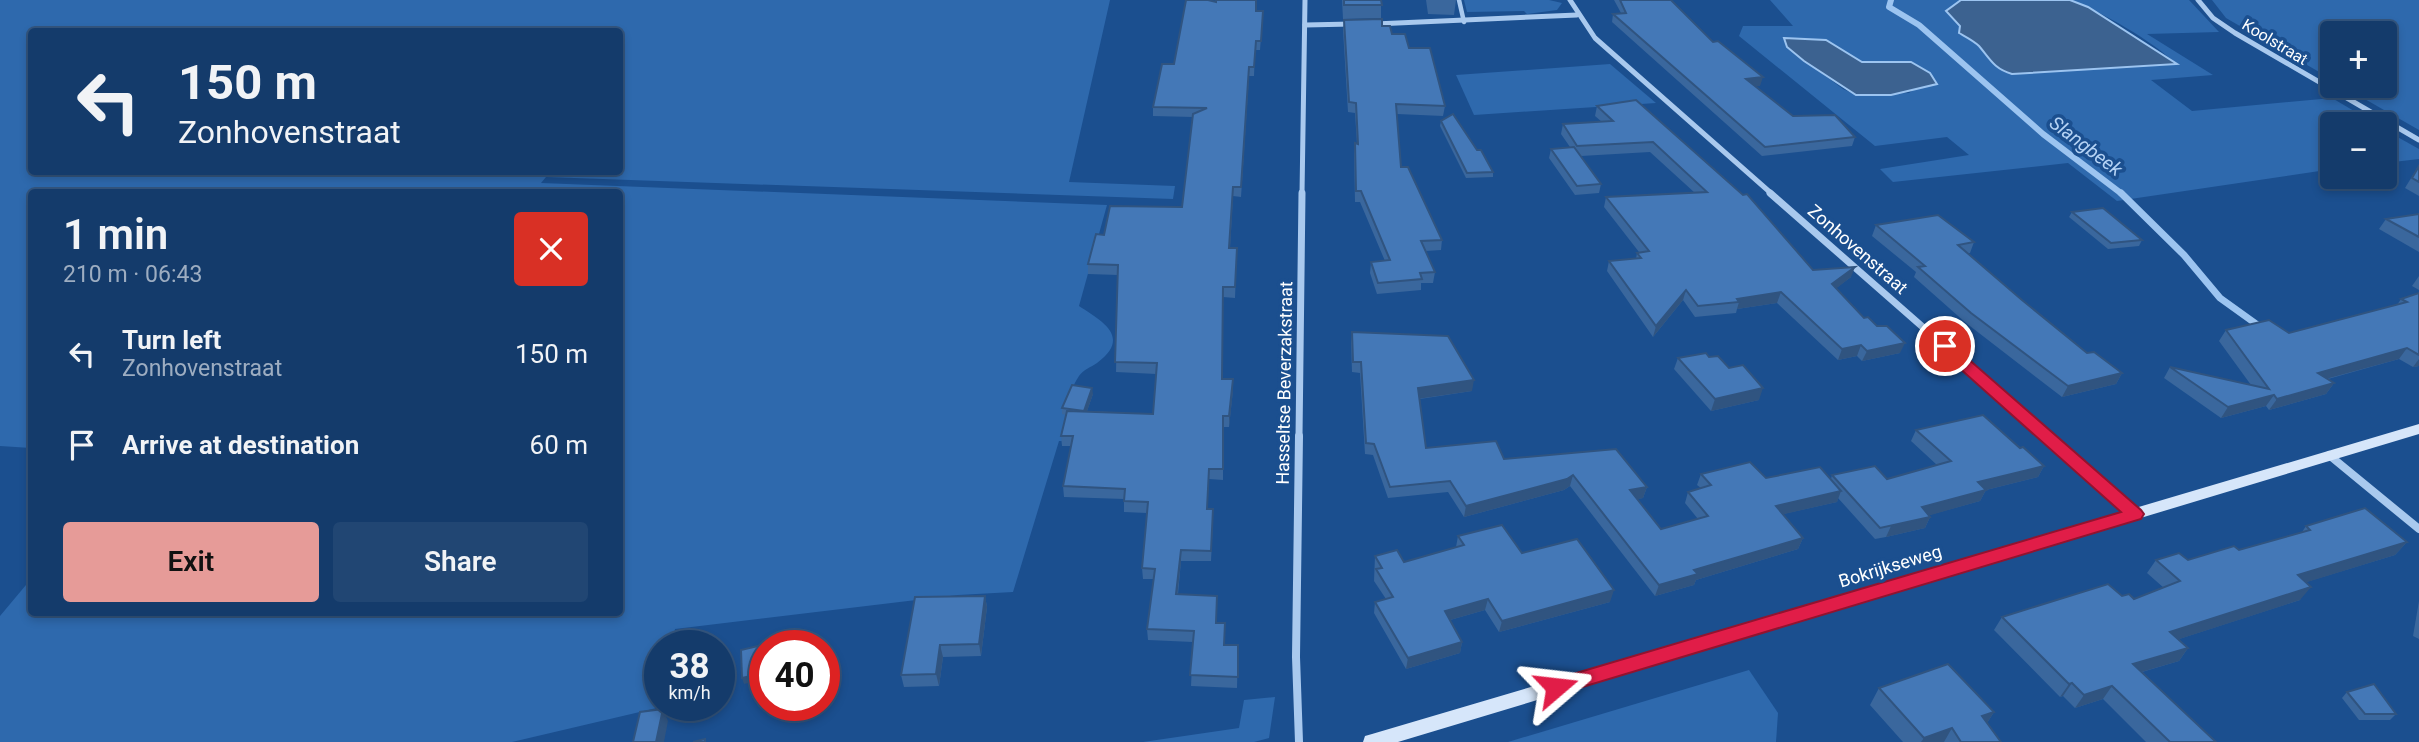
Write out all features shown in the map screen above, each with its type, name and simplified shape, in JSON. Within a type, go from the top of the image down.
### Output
[{"type":"street","name":"Hasseltse Beverzakstraat","points":[[1299,742],[1296,657],[1305,0]]},
{"type":"street","name":"Zonhovenstraat","points":[[1570,0],[1577,15],[1595,38],[2135,514]]},
{"type":"street","name":"Koolstraat","points":[[2198,0],[2213,18],[2235,33],[2419,140]]},
{"type":"street","points":[[1371,24],[1577,15]]},
{"type":"street","points":[[1304,25],[1358,24]]},
{"type":"street","name":"Bokrijkseweg","points":[[1372,742],[2328,454],[2419,429]]},
{"type":"street","points":[[2328,454],[2419,529]]},
{"type":"lane","points":[[1460,0],[1464,22]]},
{"type":"shaded area","points":[[0,0],[1110,0],[1069,182],[1175,186],[1173,199],[546,177],[541,183],[1107,205],[1079,306],[1110,330],[1112,345],[1107,354],[1079,376],[1063,412],[1118,443],[1059,441],[1013,592],[958,595],[675,630],[644,630],[644,711],[512,742],[0,742],[0,616],[28,583],[28,616],[623,616],[623,189],[28,189],[28,448],[0,446]]},
{"type":"shaded area","points":[[1464,0],[1549,0],[1562,3],[1557,10],[1527,14],[1524,11],[1467,12]]},
{"type":"shaded area","points":[[1770,0],[1970,0],[2013,74],[2176,64],[2126,28],[2070,0],[2189,0],[2219,32],[2147,34],[2213,75],[2151,80],[2192,111],[2332,98],[2356,112],[2320,112],[2320,171],[2117,201],[2068,163],[1893,182],[1880,169],[1969,155],[1947,137],[1875,146],[1739,36],[1743,26],[1793,26]],"holes":[[[1826,40],[1862,62],[1937,83],[1919,86],[1909,93],[1856,95],[1843,89],[1787,47]]]},
{"type":"shaded area","points":[[1961,0],[2070,0],[2088,7],[2177,64],[2012,74],[1997,66],[1977,44],[1959,33],[1960,26],[1946,11]]},
{"type":"shaded area","points":[[2212,0],[2419,0],[2419,130],[2397,117],[2397,112],[2388,112],[2363,98],[2397,98],[2397,21],[2320,21],[2320,72],[2226,18]]},
{"type":"shaded area","points":[[1784,38],[1826,40],[1862,62],[1911,62],[1930,73],[1937,84],[1891,95],[1856,95],[1804,61],[1787,47]]},
{"type":"shaded area","points":[[1610,64],[1656,103],[1474,115],[1456,75]]},
{"type":"shaded area","points":[[2397,137],[2419,149],[2419,159],[2397,162]]},
{"type":"shaded area","points":[[1749,670],[1778,713],[1776,742],[1508,742]]},
{"type":"shaded area","points":[[1275,697],[1269,738],[1254,742],[1143,742],[1239,728],[1244,700]]},
{"type":"building","points":[[1186,0],[1256,0],[1256,11],[1263,11],[1261,41],[1256,41],[1254,67],[1249,67],[1241,187],[1233,187],[1229,248],[1237,248],[1235,287],[1223,287],[1222,379],[1233,379],[1229,416],[1223,416],[1223,469],[1209,469],[1207,509],[1213,509],[1211,551],[1181,550],[1176,594],[1217,596],[1216,623],[1225,623],[1224,645],[1238,645],[1238,677],[1190,675],[1194,631],[1147,629],[1155,569],[1142,568],[1148,502],[1124,501],[1125,489],[1063,486],[1073,436],[1061,436],[1067,411],[1153,414],[1157,363],[1115,362],[1118,265],[1088,264],[1096,234],[1104,235],[1110,206],[1182,207],[1193,114],[1207,108],[1153,107],[1162,64],[1174,64]]},
{"type":"building","points":[[1344,0],[1381,0],[1382,5],[1344,5]]},
{"type":"building","points":[[1620,0],[1671,0],[1713,42],[1718,41],[1763,77],[1746,79],[1793,116],[1835,115],[1855,137],[1765,147],[1613,14],[1626,13]]},
{"type":"building","points":[[1382,19],[1382,26],[1390,26],[1392,34],[1405,34],[1409,48],[1430,48],[1445,106],[1396,104],[1401,167],[1408,167],[1442,240],[1421,241],[1435,272],[1420,273],[1422,279],[1378,283],[1371,262],[1390,260],[1361,191],[1356,191],[1356,103],[1349,102],[1344,20]]},
{"type":"building","points":[[1636,100],[1743,195],[1747,194],[1813,270],[1855,267],[1832,284],[1864,318],[1868,317],[1877,326],[1887,326],[1905,343],[1867,351],[1861,345],[1842,349],[1781,292],[1737,299],[1739,302],[1698,306],[1686,290],[1656,326],[1609,261],[1641,258],[1637,253],[1649,251],[1606,197],[1707,192],[1653,142],[1577,146],[1563,124],[1613,121],[1597,106]]},
{"type":"building","points":[[1453,114],[1477,150],[1481,150],[1493,172],[1467,173],[1441,121]]},
{"type":"building","points":[[1574,147],[1601,184],[1577,186],[1551,149]]},
{"type":"building","points":[[2419,166],[2419,182],[2412,178]]},
{"type":"building","points":[[2103,208],[2142,240],[2111,243],[2072,212]]},
{"type":"building","points":[[2419,214],[2419,237],[2386,219]]},
{"type":"building","points":[[1938,215],[1974,242],[1958,245],[2022,300],[2087,353],[2094,352],[2122,373],[2068,386],[1971,313],[1918,267],[1925,266],[1876,225]]},
{"type":"building","points":[[2419,293],[2419,355],[2407,348],[2318,373],[2334,383],[2277,399],[2274,395],[2228,407],[2170,367],[2269,389],[2226,330],[2269,320],[2289,333],[2407,302],[2401,299]]},
{"type":"building","points":[[1352,332],[1448,336],[1474,380],[1418,388],[1426,448],[1496,441],[1504,459],[1616,449],[1647,487],[1630,490],[1661,529],[1708,516],[1688,492],[1711,485],[1701,474],[1750,462],[1766,478],[1820,467],[1841,491],[1776,506],[1803,538],[1694,570],[1698,574],[1659,585],[1573,475],[1567,479],[1466,506],[1450,481],[1390,487],[1374,444],[1366,443],[1361,362],[1353,362]]},
{"type":"building","points":[[1706,353],[1709,357],[1718,356],[1729,368],[1743,365],[1763,388],[1715,399],[1678,358]]},
{"type":"building","points":[[1072,385],[1092,388],[1084,411],[1062,408]]},
{"type":"building","points":[[1983,415],[2044,466],[1978,482],[1986,490],[1922,507],[1930,517],[1880,528],[1832,475],[1875,466],[1887,479],[1951,461],[1916,430]]},
{"type":"building","points":[[2365,508],[2407,542],[2298,575],[2311,587],[2170,632],[2188,648],[2133,664],[2216,742],[2170,742],[2112,686],[2084,695],[2072,683],[2069,684],[2002,617],[2108,584],[2122,596],[2129,594],[2134,599],[2180,581],[2156,560],[2179,553],[2188,560],[2234,546],[2239,550],[2310,530],[2306,526]]},
{"type":"building","points":[[1502,525],[1522,553],[1577,539],[1614,590],[1502,621],[1488,599],[1445,611],[1462,642],[1408,658],[1375,602],[1393,597],[1376,569],[1382,568],[1375,556],[1397,550],[1404,562],[1464,545],[1458,536]]},
{"type":"building","points":[[985,596],[979,644],[940,645],[936,674],[901,675],[915,597]]},
{"type":"building","points":[[749,648],[749,676],[742,678],[741,650]]},
{"type":"building","points":[[1948,664],[1994,712],[1982,716],[2001,742],[1961,742],[1952,728],[1924,738],[1879,688]]},
{"type":"building","points":[[2374,684],[2396,714],[2365,714],[2347,692]]},
{"type":"building","points":[[644,711],[644,721],[660,721],[656,742],[633,742],[640,712]]},
{"type":"waterway","name":"Slangbeek","points":[[1891,0],[1889,7],[1919,25],[2043,134],[2122,194]]},
{"type":"waterway","name":"Slangbeek","points":[[2121,193],[2184,255],[2220,298],[2259,326]]},
{"type":"route","points":[[1556,687],[2135,514],[1945,346]]}]
